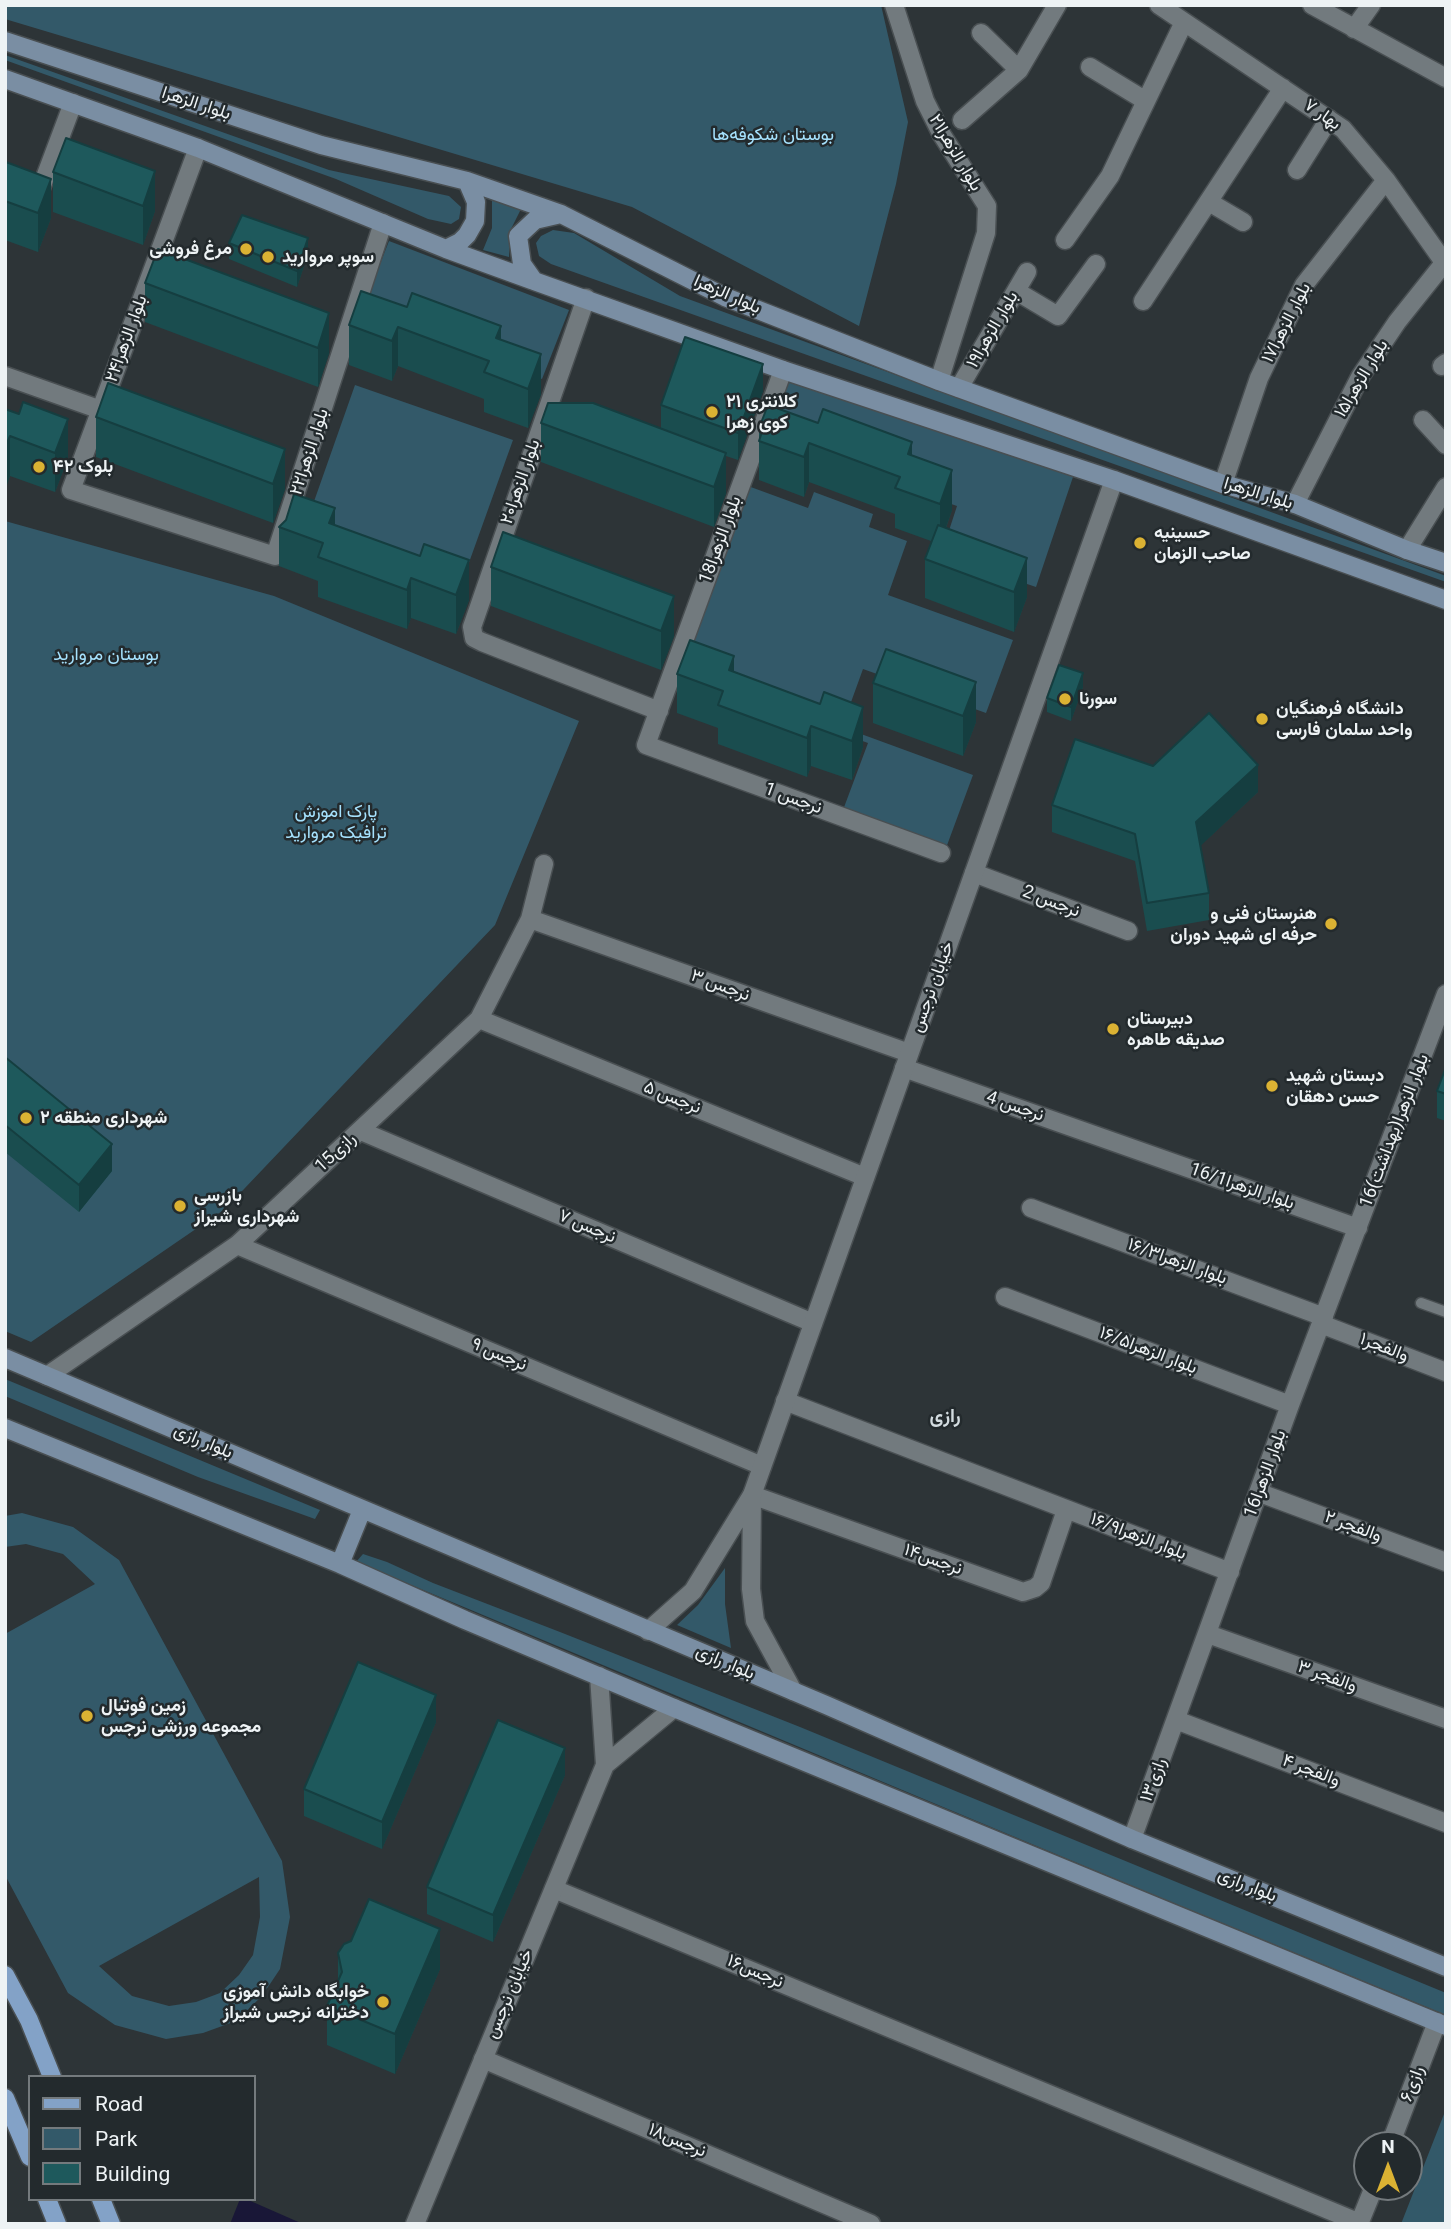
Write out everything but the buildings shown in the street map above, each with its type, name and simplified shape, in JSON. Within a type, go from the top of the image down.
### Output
[{"type":"main road","name":"بلوار الزهرا","points":[[5,41],[321,145],[467,181],[561,214],[725,297],[939,381],[1223,484],[1295,504],[1446,563]]},
{"type":"main road","name":"بلوار الزهرا","points":[[5,79],[198,148],[446,249],[534,281],[783,370],[1114,480],[1446,600]]},
{"type":"main road","points":[[446,249],[460,242],[475,221],[476,201],[467,181]]},
{"type":"main road","points":[[534,281],[522,264],[518,236],[535,220],[561,214]]},
{"type":"main road","name":"بلوار رازی","points":[[5,1358],[793,1691],[1132,1839],[1446,1967]]},
{"type":"main road","points":[[5,1428],[340,1564],[674,1708],[1441,2024]]},
{"type":"main road","points":[[340,1564],[362,1510]]},
{"type":"main road","points":[[5,1975],[29,2020],[51,2075]]},
{"type":"main road","points":[[5,2098],[28,2152]]},
{"type":"main road","points":[[48,2201],[57,2224]]},
{"type":"main road","points":[[102,2201],[111,2224]]},
{"type":"street","name":"بلوار الزهرا۲۱","points":[[894,5],[925,101],[942,135],[986,206],[986,233],[939,381]]},
{"type":"street","points":[[962,120],[1019,71],[1057,5]]},
{"type":"street","name":"بهار ۷","points":[[1159,5],[1343,129],[1385,180],[1445,264]]},
{"type":"street","points":[[1312,5],[1446,78]]},
{"type":"street","points":[[1354,29],[1371,5]]},
{"type":"street","points":[[1065,240],[1110,176],[1184,22]]},
{"type":"street","points":[[981,33],[1019,71]]},
{"type":"street","points":[[1090,67],[1146,101]]},
{"type":"street","points":[[1143,301],[1283,88]]},
{"type":"street","points":[[41,188],[72,103]]},
{"type":"street","points":[[1297,170],[1329,120]]},
{"type":"street","name":"بلوار الزهرا۲۴","points":[[71,490],[198,148]]},
{"type":"street","name":"بلوار الزهرا۱۷","points":[[1223,484],[1259,379],[1304,285],[1385,180]]},
{"type":"street","points":[[1209,202],[1243,222]]},
{"type":"street","name":"بلوار الزهرا۲۲","points":[[71,490],[275,556],[383,223]]},
{"type":"street","points":[[1016,291],[1058,316],[1096,264]]},
{"type":"street","name":"بلوار الزهرا۱۵","points":[[1295,504],[1360,377],[1397,322],[1445,264]]},
{"type":"street","name":"بلوار الزهرا۱۹","points":[[959,388],[1027,272]]},
{"type":"street","name":"بلوار الزهرا۲۰","points":[[586,298],[472,627],[474,638],[482,642],[659,711]]},
{"type":"street","name":"18بلوار الزهرا","points":[[646,745],[783,370]]},
{"type":"street","points":[[5,376],[101,410]]},
{"type":"street","points":[[1423,420],[1446,445]]},
{"type":"street","name":"خیابان نرجس","points":[[752,1495],[1114,480]]},
{"type":"street","points":[[1407,550],[1446,487]]},
{"type":"street","name":"1 نرجس","points":[[646,745],[941,853]]},
{"type":"street","name":"15رازی","points":[[47,1376],[237,1245],[480,1019],[530,919],[544,864]]},
{"type":"street","name":"2 نرجس","points":[[974,873],[1128,931]]},
{"type":"street","name":"نرجس ۳","points":[[530,919],[906,1061]]},
{"type":"street","name":"16بلوار الزهرا(بهداشت)","points":[[1358,1228],[1446,994]]},
{"type":"street","name":"نرجس ۵","points":[[480,1019],[865,1177]]},
{"type":"street","name":"4 نرجس","points":[[906,1061],[1125,1146]]},
{"type":"street","name":"نرجس ۷","points":[[360,1131],[813,1323]]},
{"type":"street","name":"بلوار الزهرا16/1","points":[[1125,1146],[1358,1228]]},
{"type":"street","name":"بلوار الزهرا۱۶/۳","points":[[1031,1208],[1323,1320]]},
{"type":"street","name":"16بلوار الزهرا","points":[[1176,1720],[1290,1405],[1358,1228]]},
{"type":"street","name":"نرجس ۹","points":[[237,1245],[762,1466]]},
{"type":"street","name":"بلوار الزهرا۱۶/۵","points":[[1005,1297],[1290,1405]]},
{"type":"street","name":"والفجر۱","points":[[1323,1320],[1446,1372]]},
{"type":"street","name":"بلوار الزهرا۱۶/۹","points":[[785,1401],[1230,1573]]},
{"type":"street","name":"والفجر ۲","points":[[1260,1493],[1446,1562]]},
{"type":"street","points":[[648,1630],[694,1591],[752,1495]]},
{"type":"street","points":[[752,1495],[751,1589],[755,1621],[793,1691]]},
{"type":"street","name":"نرجس۱۴","points":[[752,1495],[1023,1592],[1041,1583],[1066,1510]]},
{"type":"street","name":"والفجر ۳","points":[[1208,1634],[1446,1719]]},
{"type":"street","points":[[599,1676],[605,1765]]},
{"type":"street","points":[[605,1765],[674,1708]]},
{"type":"street","name":"والفجر ۴","points":[[1176,1720],[1446,1823]]},
{"type":"street","name":"رازی۱۳","points":[[1132,1839],[1176,1720]]},
{"type":"street","name":"خیابان نرجس","points":[[415,2224],[605,1765]]},
{"type":"street","name":"نرجس۱۶","points":[[554,1889],[1360,2223]]},
{"type":"street","name":"رازی۶","points":[[1396,2131],[1441,2024]]},
{"type":"street","name":"نرجس۱۸","points":[[483,2059],[871,2224]]},
{"type":"street","points":[[1360,2223],[1369,2201]]},
{"type":"lane","points":[[1421,1303],[1446,1312]]},
{"type":"green space","name":"بوستان شکوفه‌ها","points":[[5,5],[881,5],[908,122],[896,184],[859,326],[632,207],[5,19]]},
{"type":"green space","points":[[5,55],[329,170],[449,196],[461,207],[459,219],[451,224],[428,219],[336,179],[5,60]]},
{"type":"green space","points":[[492,198],[522,207],[510,231],[509,257],[483,250],[492,228]]},
{"type":"green space","points":[[553,230],[574,233],[680,296],[1446,576],[1446,582],[551,264],[539,256],[536,243],[541,236]]},
{"type":"green space","points":[[389,241],[569,310],[542,379],[362,310]]},
{"type":"green space","points":[[786,379],[1074,474],[1036,587],[941,555],[957,506],[766,440]]},
{"type":"green space","points":[[355,385],[513,440],[462,582],[305,527]]},
{"type":"green space","points":[[748,486],[808,508],[814,492],[873,514],[869,527],[907,541],[888,595],[1013,640],[986,713],[863,669],[842,727],[973,775],[946,848],[843,810],[868,743],[681,669]]},
{"type":"green space","name":"پارک اموزش ترافیک مروارید","points":[[5,521],[274,596],[579,721],[495,925],[225,1209],[31,1342],[5,1331]]},
{"type":"green space","points":[[5,1379],[320,1510],[315,1519],[198,1477],[5,1396]]},
{"type":"green space","name":"زمین فوتبال مجموعه ورزشی نرجس","points":[[22,1513],[73,1527],[119,1560],[282,1861],[290,1917],[280,1969],[262,1996],[236,2021],[203,2033],[166,2039],[115,2025],[68,1993],[5,1875],[5,1634],[95,1584],[63,1554],[26,1544],[5,1547],[5,1516]],"holes":[[[259,1877],[260,1917],[253,1955],[239,1975],[220,1993],[196,2002],[169,2006],[132,1996],[99,1966]]]},
{"type":"green space","points":[[363,1554],[800,1727],[1446,1993],[1446,2015],[356,1562]]},
{"type":"green space","points":[[725,1568],[725,1604],[731,1648],[677,1625],[698,1605]]},
{"type":"green space","points":[[1446,2109],[1446,2224],[1401,2224],[1410,2201],[1423,2201],[1423,2168]]},
{"type":"shaded area","points":[[239,2201],[251,2201],[303,2224],[230,2224]]},
{"type":"place","name":"مرغ فروشی","points":[[246,249]]},
{"type":"place","name":"سوپر مروارید","points":[[268,257]]},
{"type":"place","name":"کلانتری ۲۱ کوی زهرا","points":[[712,412]]},
{"type":"place","name":"بلوک ۴۲","points":[[39,467]]},
{"type":"place","name":"حسینیه صاحب الزمان","points":[[1140,543]]},
{"type":"place","name":"سورنا","points":[[1065,699]]},
{"type":"place","name":"دانشگاه فرهنگیان واحد سلمان فارسی","points":[[1262,719]]},
{"type":"place","name":"هنرستان فنی و حرفه ای شهید دوران","points":[[1331,924]]},
{"type":"place","name":"دبیرستان صدیقه طاهره","points":[[1113,1029]]},
{"type":"place","name":"دبستان شهید حسن دهقان","points":[[1272,1086]]},
{"type":"place","name":"شهرداری منطقه ۲","points":[[26,1118]]},
{"type":"place","name":"بازرسی شهرداری شیراز","points":[[180,1206]]},
{"type":"place","name":"زمین فوتبال مجموعه ورزشی نرجس","points":[[87,1716]]},
{"type":"place","name":"خوابگاه دانش آموزی دخترانه نرجس شیراز","points":[[383,2002]]},
{"type":"district","name":"رازی","points":[[945,1417]]},
{"type":"park label","name":"بوستان مروارید","points":[[106,655]]}]
